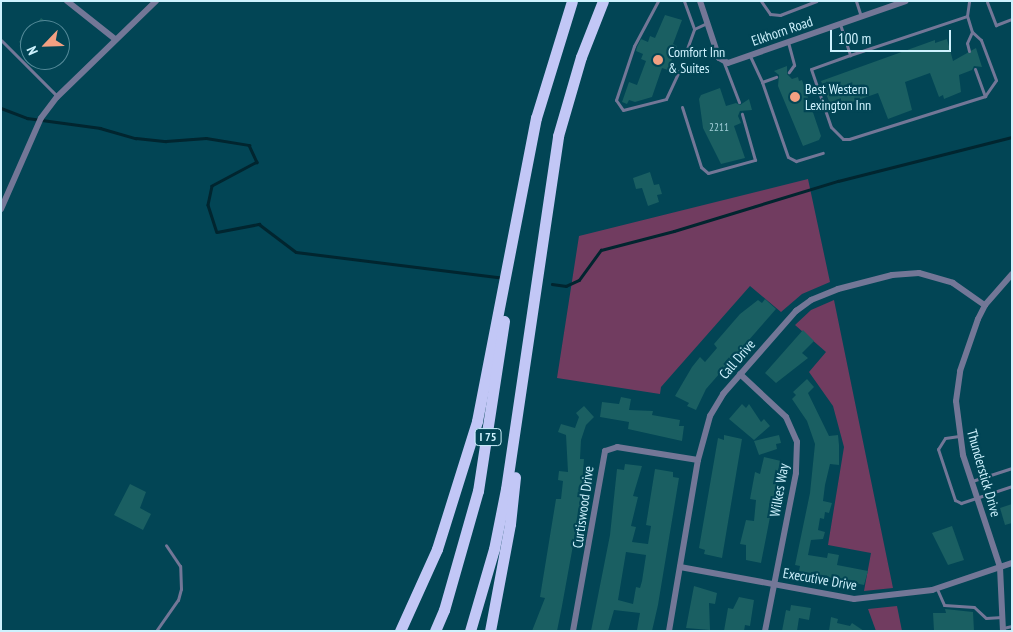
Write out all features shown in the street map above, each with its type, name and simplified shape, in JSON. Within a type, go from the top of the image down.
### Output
[{"type":"highway","name":"I 75","points":[[435,631],[444,610],[478,491],[500,358],[514,237],[536,118],[572,1]]},
{"type":"highway","name":"I 75","points":[[470,631],[494,549],[506,489],[558,136],[581,57],[603,1]]},
{"type":"highway","points":[[400,631],[437,549],[466,459],[490,360],[514,237]]},
{"type":"highway","points":[[490,631],[510,524],[534,289]]},
{"type":"street","points":[[67,1],[115,39]]},
{"type":"street","points":[[1,209],[34,130],[52,104],[115,39],[156,1]]},
{"type":"street","points":[[700,1],[717,54],[724,62]]},
{"type":"street","name":"Elkhorn Road","points":[[724,62],[750,56],[906,1]]},
{"type":"street","name":"Call Drive","points":[[670,631],[698,460],[710,416],[723,394],[796,311],[810,300],[838,289],[892,275],[919,273],[953,283],[985,304]]},
{"type":"street","name":"Thunderstick Drive","points":[[1003,629],[1000,566],[977,499],[959,436],[956,401],[960,371],[967,345],[985,304],[1012,274]]},
{"type":"street","name":"Wilkes Way","points":[[740,374],[786,417],[797,442],[796,472],[765,631]]},
{"type":"street","name":"Curtiswood Drive","points":[[573,631],[605,450],[617,447],[698,460]]},
{"type":"street","name":"Executive Drive","points":[[680,568],[774,583],[854,599],[910,594],[937,588],[1012,563]]},
{"type":"lane","points":[[658,1],[634,46],[616,100],[623,110],[666,99],[679,71]]},
{"type":"lane","points":[[684,1],[694,28],[684,57]]},
{"type":"lane","points":[[761,1],[770,14],[780,15],[816,1]]},
{"type":"lane","points":[[856,1],[861,17]]},
{"type":"lane","points":[[967,16],[811,69],[831,127],[843,139],[985,96],[996,80],[981,40],[972,32],[967,16],[969,1]]},
{"type":"lane","points":[[988,1],[996,25],[1012,19]]},
{"type":"lane","points":[[694,28],[707,23]]},
{"type":"lane","points":[[840,24],[850,55]]},
{"type":"lane","points":[[970,51],[967,43],[972,32]]},
{"type":"lane","points":[[1,40],[58,97]]},
{"type":"lane","points":[[788,42],[794,65],[789,72]]},
{"type":"lane","points":[[750,56],[762,82],[788,157],[796,161],[823,153]]},
{"type":"lane","points":[[724,62],[739,102]]},
{"type":"lane","points":[[975,69],[985,96]]},
{"type":"lane","points":[[762,82],[776,77]]},
{"type":"lane","points":[[682,107],[701,167],[708,173],[755,160],[742,114]]},
{"type":"lane","points":[[1012,174],[1012,179]]},
{"type":"lane","points":[[959,436],[945,438],[938,449],[955,500],[961,503],[1012,486]]},
{"type":"lane","points":[[972,481],[1012,468]]},
{"type":"lane","points":[[156,631],[178,600],[181,589],[180,566],[166,545]]},
{"type":"lane","points":[[937,588],[944,605],[974,607],[986,618],[1003,617]]},
{"type":"lane","points":[[1003,629],[1012,626]]},
{"type":"shaded area","points":[[808,179],[830,282],[802,294],[781,312],[750,286],[661,387],[660,394],[557,378],[579,236]]},
{"type":"shaded area","points":[[834,300],[893,588],[864,591],[871,553],[828,545],[844,447],[833,406],[809,372],[826,352],[795,325],[811,310]]},
{"type":"shaded area","points":[[897,606],[902,631],[876,631],[868,609]]},
{"type":"building","name":"Comfort Inn & Suites","points":[[665,15],[682,20],[673,44],[677,46],[668,70],[662,68],[652,97],[635,102],[629,100],[627,104],[622,102],[629,82],[637,85],[646,61],[641,59],[643,54],[636,51],[637,47],[641,39],[648,42],[650,36],[655,38]]},
{"type":"building","points":[[947,39],[953,61],[976,48],[982,67],[974,66],[972,70],[959,75],[961,92],[944,99],[943,95],[939,97],[930,73],[905,82],[912,110],[888,119],[878,93],[832,109],[821,81],[935,40],[935,43]]},
{"type":"building","name":"Best Western Lexington Inn","points":[[787,66],[787,74],[792,79],[798,77],[799,81],[802,80],[821,136],[819,140],[803,146],[778,86],[779,75],[774,71]]},
{"type":"building","points":[[720,88],[726,106],[736,103],[740,105],[749,99],[752,110],[740,111],[738,116],[741,123],[734,126],[745,158],[721,164],[703,128],[699,99],[701,95]]},
{"type":"building","points":[[650,172],[654,185],[659,184],[662,194],[657,195],[659,202],[648,206],[642,188],[636,189],[633,178]]},
{"type":"building","points":[[765,299],[776,309],[706,389],[696,410],[687,406],[689,403],[675,396],[692,367],[700,357],[705,362],[717,348],[714,344],[740,314],[758,300],[762,303]]},
{"type":"building","points":[[803,330],[814,341],[802,353],[808,358],[776,383],[765,373]]},
{"type":"building","points":[[807,379],[814,387],[808,393],[829,436],[838,435],[839,445],[839,465],[830,464],[825,485],[823,501],[832,503],[829,513],[825,512],[824,519],[820,518],[818,530],[825,532],[823,539],[811,540],[808,555],[827,558],[828,553],[839,555],[837,565],[868,571],[864,585],[799,571],[800,566],[795,565],[810,493],[815,444],[807,421],[792,399],[796,395],[793,392]]},
{"type":"building","points":[[621,397],[631,399],[629,410],[653,411],[652,415],[680,420],[679,426],[684,426],[682,441],[628,429],[629,422],[600,417],[602,402],[619,404]]},
{"type":"building","points":[[742,404],[746,408],[749,404],[761,422],[764,419],[770,426],[754,440],[729,419]]},
{"type":"building","points":[[584,406],[594,417],[586,425],[581,440],[580,459],[584,459],[580,507],[557,631],[532,631],[545,598],[540,597],[556,499],[561,499],[563,481],[558,480],[559,471],[568,472],[566,435],[558,432],[561,424],[575,428],[579,417],[576,413]]},
{"type":"building","points":[[724,435],[742,439],[722,558],[704,554],[705,550],[699,548],[718,438],[724,440]]},
{"type":"building","points":[[779,435],[781,443],[776,444],[777,449],[759,455],[754,441]]},
{"type":"building","points":[[764,457],[781,461],[761,563],[746,560],[746,545],[740,544],[746,520],[754,521],[756,500],[750,499],[755,472],[760,474]]},
{"type":"building","points":[[625,464],[642,466],[633,496],[638,497],[631,526],[636,527],[632,542],[648,544],[651,526],[646,525],[655,469],[673,472],[673,477],[679,478],[658,605],[652,631],[637,630],[640,613],[614,610],[608,631],[591,631],[610,535],[617,469],[624,470]],"holes":[[[626,552],[646,555],[642,581],[640,588],[636,587],[633,604],[618,600]]]},
{"type":"building","points":[[130,484],[146,492],[140,508],[151,514],[143,530],[114,515]]},
{"type":"building","points":[[1012,504],[1012,523],[1005,525],[1000,508]]},
{"type":"building","points":[[952,526],[964,560],[948,565],[932,533]]},
{"type":"building","points":[[694,586],[717,593],[715,604],[709,603],[710,630],[686,628]]},
{"type":"building","points":[[739,597],[754,600],[750,626],[745,625],[744,631],[724,631],[728,608],[733,609]]},
{"type":"building","points":[[791,605],[811,608],[809,620],[799,618],[797,631],[782,631],[786,610],[790,611]]},
{"type":"building","points":[[945,609],[973,612],[974,631],[934,631],[933,613],[946,613]]},
{"type":"building","points":[[831,617],[838,619],[837,623],[850,626],[852,623],[864,631],[829,631]]},
{"type":"waterway","points":[[1,108],[27,118],[100,128],[136,138],[166,141],[206,138],[249,145],[257,162],[212,186],[208,205],[217,232],[259,224],[296,252],[498,277]]},
{"type":"waterway","points":[[552,284],[566,286],[579,280],[601,250],[674,231],[838,181],[1012,137]]},
{"type":"place","name":"Comfort Inn & Suites","points":[[658,60]]},
{"type":"place","name":"Best Western Lexington Inn","points":[[795,97]]}]
